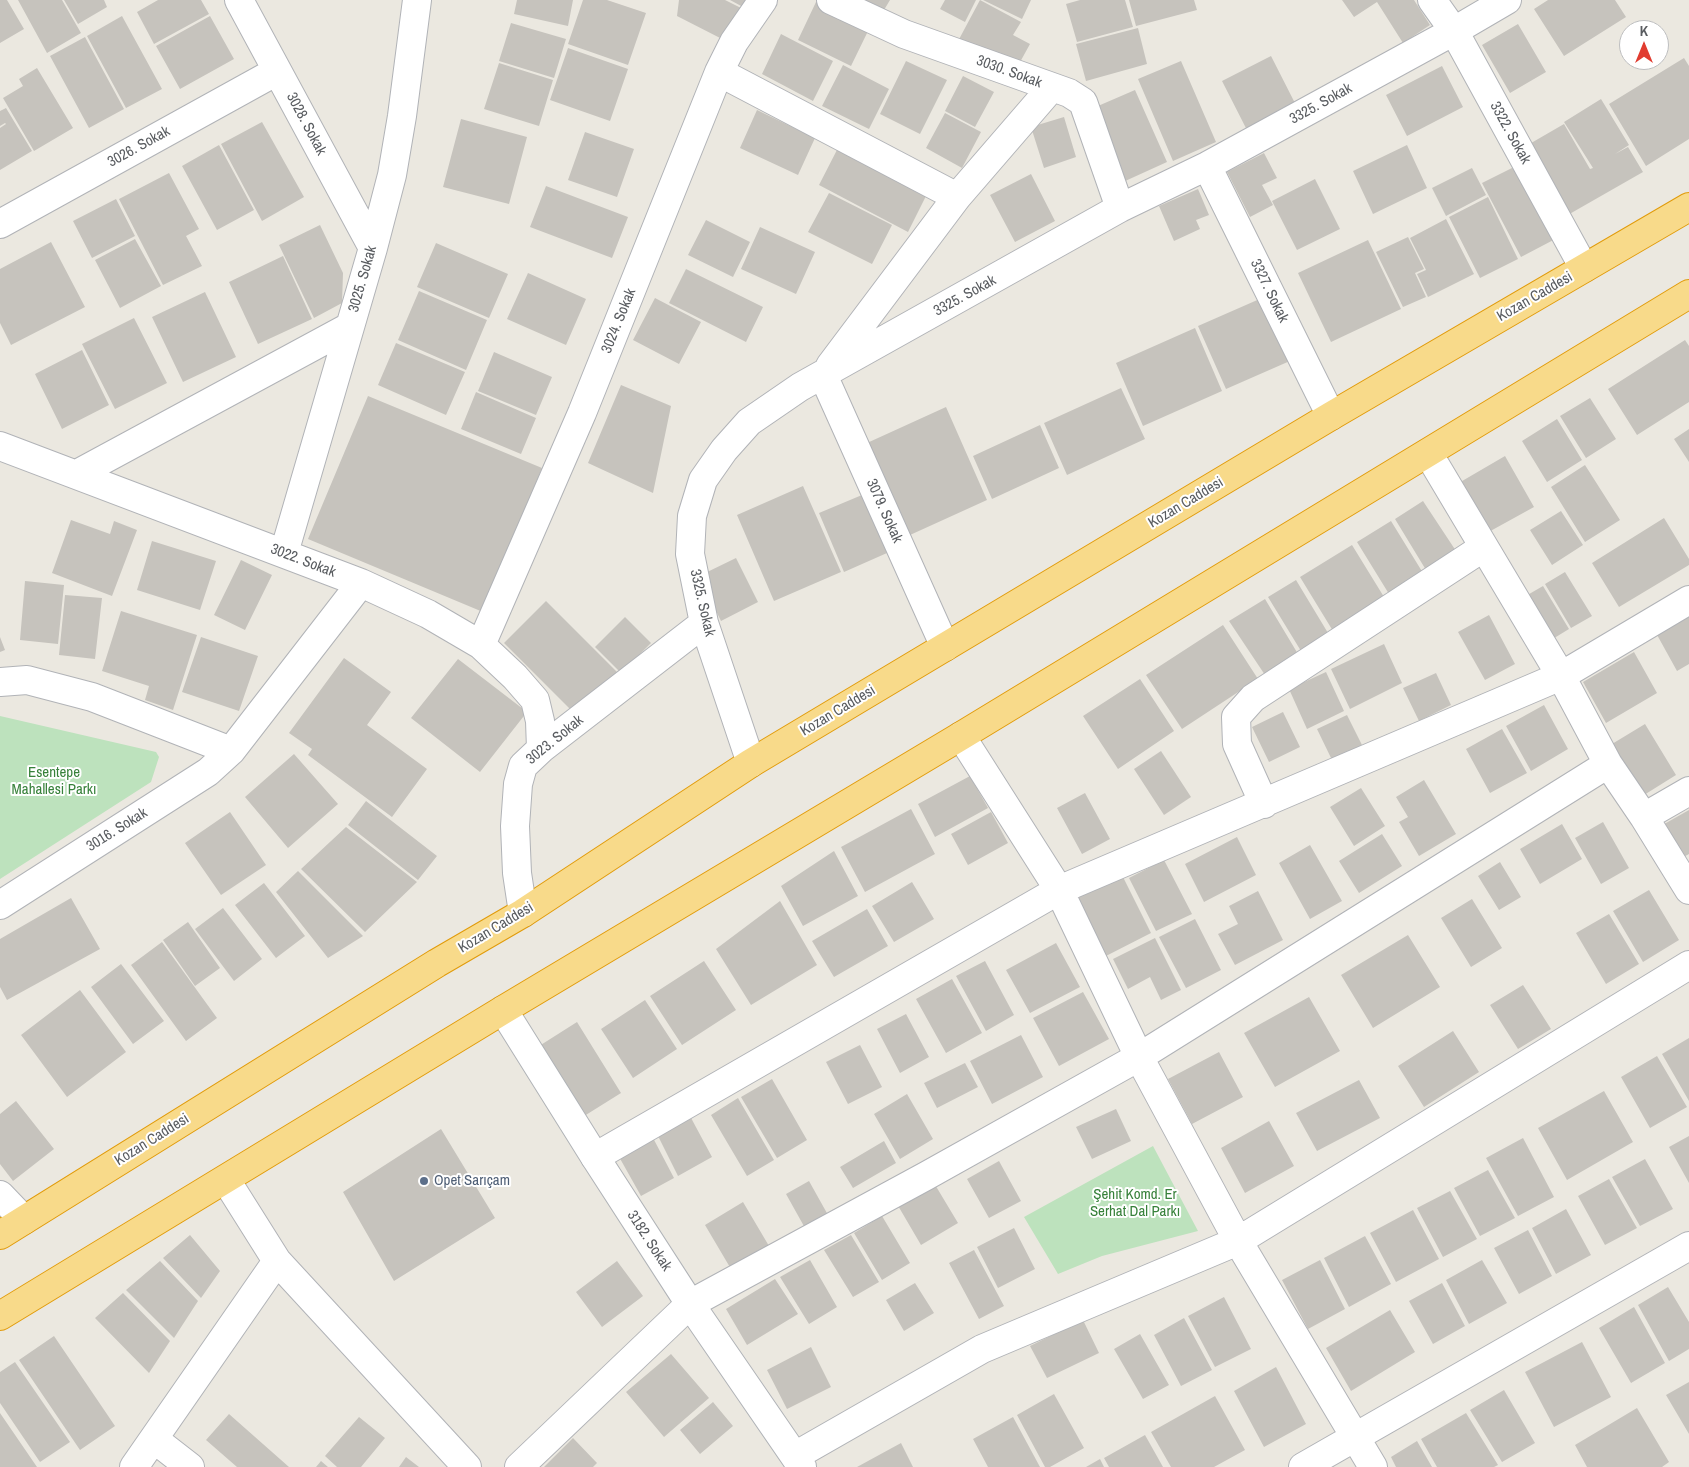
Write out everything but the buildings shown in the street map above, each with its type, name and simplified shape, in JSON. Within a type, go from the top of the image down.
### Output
[{"type":"highway","name":"Kozan Caddesi","points":[[0,1235],[437,962],[523,913],[751,763],[1331,416],[1689,207]]},
{"type":"highway","points":[[0,1316],[503,1010],[1689,295]]},
{"type":"street","name":"3028. Sokak","points":[[239,0],[373,248]]},
{"type":"street","name":"3025. Sokak","points":[[284,553],[373,248],[392,175],[418,0]]},
{"type":"street","name":"3024. Sokak","points":[[481,645],[582,413],[719,72],[734,42],[763,0]]},
{"type":"street","name":"3030. Sokak","points":[[831,0],[904,34],[1069,93],[1082,102],[1120,208]]},
{"type":"street","name":"3322. Sokak","points":[[1432,0],[1454,31],[1584,268]]},
{"type":"street","name":"3325. Sokak","points":[[751,763],[704,623],[690,554],[692,516],[703,480],[724,450],[749,422],[800,387],[823,376],[1120,208],[1208,166],[1507,0]]},
{"type":"street","name":"3026. Sokak","points":[[0,224],[277,71]]},
{"type":"street","points":[[719,72],[957,198]]},
{"type":"street","points":[[823,376],[957,198],[1052,87]]},
{"type":"street","name":"3327. Sokak","points":[[1208,166],[1331,416]]},
{"type":"street","points":[[77,474],[349,328]]},
{"type":"street","name":"3079. Sokak","points":[[823,376],[945,647]]},
{"type":"street","name":"3022. Sokak","points":[[0,446],[361,583],[428,614],[481,645],[515,677],[535,700],[540,721],[541,749]]},
{"type":"street","points":[[1428,453],[1561,676],[1608,764],[1644,817],[1689,890]]},
{"type":"street","points":[[1264,804],[1237,744],[1236,718],[1253,698],[1484,547]]},
{"type":"street","name":"3016. Sokak","points":[[0,905],[208,772],[231,751],[361,583]]},
{"type":"street","points":[[594,1157],[1058,890],[1264,804],[1561,676],[1689,600]]},
{"type":"street","name":"3023. Sokak","points":[[523,913],[517,873],[515,826],[518,784],[523,766],[541,749],[704,623]]},
{"type":"street","points":[[0,682],[27,680],[92,697],[231,751]]},
{"type":"street","points":[[960,736],[1058,890],[1139,1057],[1238,1241],[1374,1467]]},
{"type":"street","points":[[519,1467],[690,1304],[926,1176],[1139,1057],[1608,764]]},
{"type":"street","points":[[1644,817],[1689,791]]},
{"type":"street","points":[[798,1461],[982,1349],[1238,1241],[1689,965]]},
{"type":"street","name":"3182. Sokak","points":[[503,1010],[594,1157],[690,1304],[798,1461]]},
{"type":"street","points":[[226,1180],[277,1261],[466,1467]]},
{"type":"street","points":[[0,1195],[24,1220]]},
{"type":"street","points":[[1303,1467],[1689,1246]]},
{"type":"street","points":[[134,1467],[277,1261]]},
{"type":"street","points":[[154,1439],[190,1467]]},
{"type":"green space","name":"Esentepe Mahallesi Parkı","points":[[0,716],[156,752],[159,757],[151,782],[0,879]]},
{"type":"green space","name":"Şehit Komd. Er Serhat Dal Parkı","points":[[1153,1146],[1198,1231],[1102,1256],[1058,1274],[1024,1217]]},
{"type":"place","name":"Opet Sarıçam","points":[[424,1181]]}]
